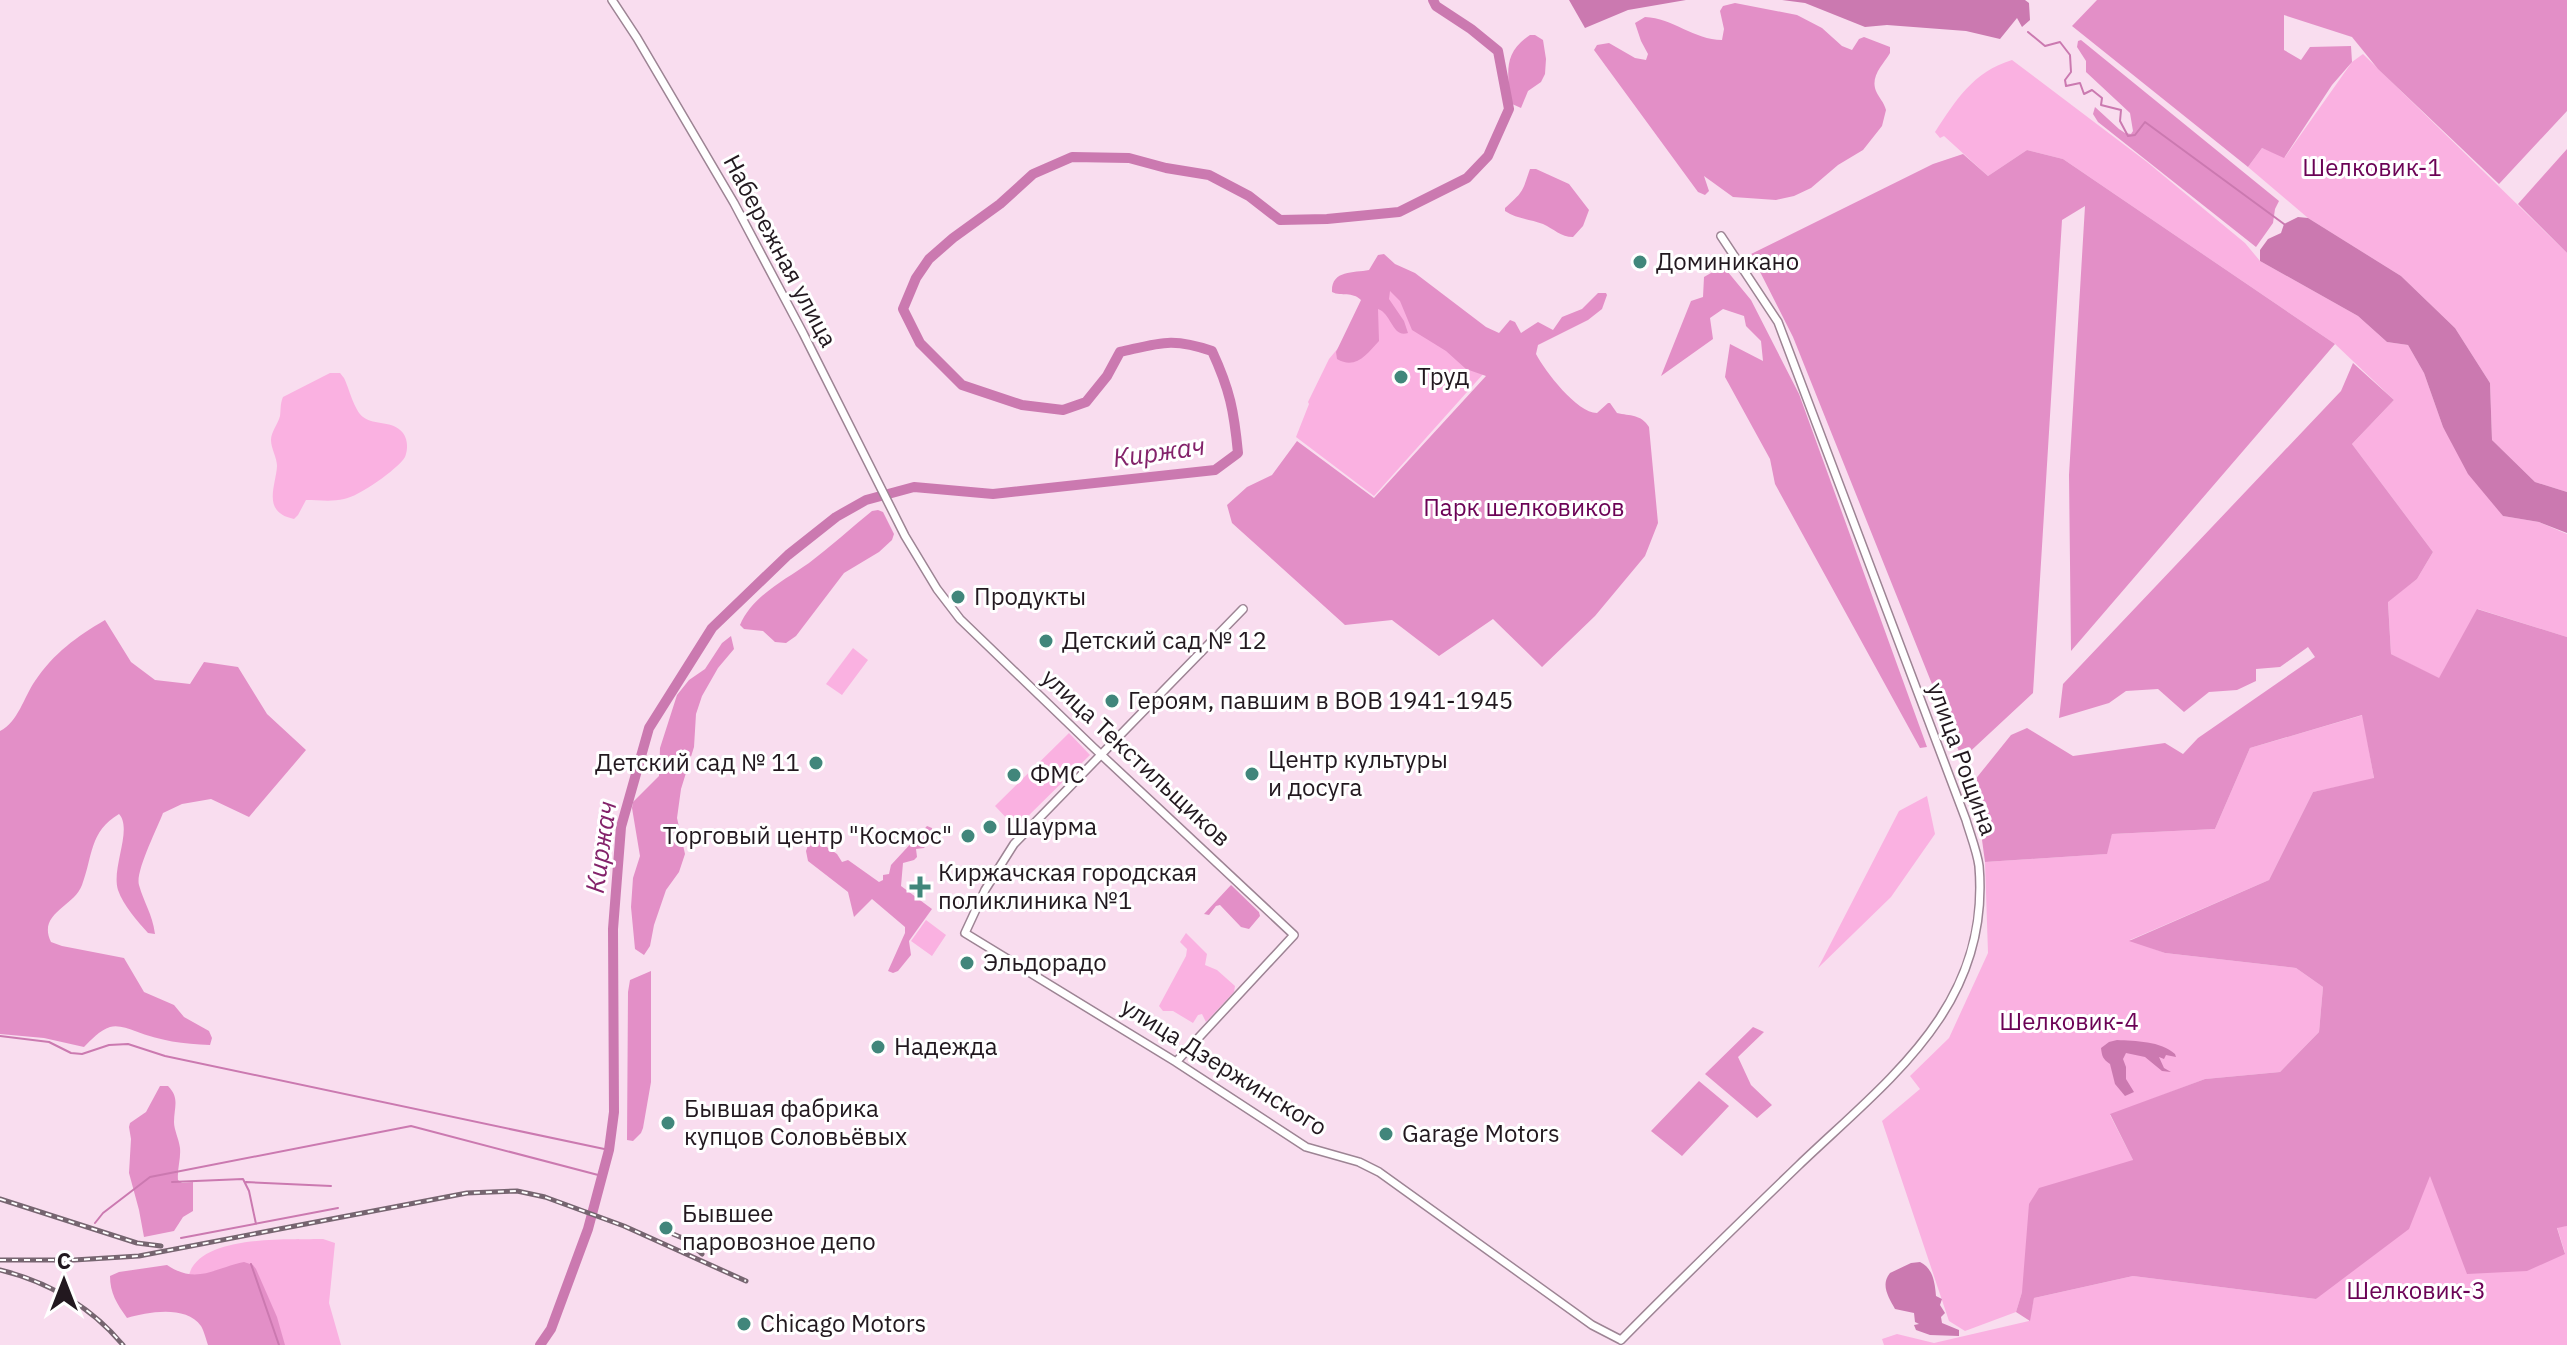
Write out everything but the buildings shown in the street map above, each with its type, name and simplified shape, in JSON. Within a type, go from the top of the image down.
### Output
[{"type":"street","name":"Набережная улица","points":[[612,0],[734,203],[901,528]]},
{"type":"street","name":"улица Рощина","points":[[1621,1343],[1800,1164],[1898,1073],[1924,1042],[1953,997],[1971,956],[1980,896],[1979,863],[1966,820],[1835,479],[1792,357],[1778,322],[1721,236]]},
{"type":"street","name":"улица Текстильщиков","points":[[901,528],[929,577],[960,619],[1294,935],[1176,1062]]},
{"type":"street","points":[[1101,755],[1243,609]]},
{"type":"street","name":"улица Дзержинского","points":[[1101,755],[1014,844],[985,890],[965,933],[1176,1062],[1306,1147],[1359,1162],[1379,1172],[1621,1343]]},
{"type":"green space","points":[[2097,0],[2567,0],[2567,111],[2499,184],[2378,69],[2352,37],[2284,15],[2284,50],[2301,60],[2310,47],[2351,46],[2352,62],[2332,85],[2284,158],[2262,148],[2248,167],[2072,26]]},
{"type":"green space","points":[[1735,3],[1797,15],[1822,28],[1842,46],[1852,50],[1864,37],[1890,47],[1890,53],[1875,80],[1876,91],[1886,110],[1882,126],[1863,150],[1838,165],[1811,188],[1794,196],[1776,200],[1733,197],[1704,176],[1709,191],[1705,195],[1698,192],[1594,50],[1597,45],[1609,43],[1635,58],[1646,60],[1648,54],[1635,23],[1645,17],[1665,21],[1702,37],[1722,40],[1724,29],[1720,11],[1723,6]]},
{"type":"green space","points":[[1530,35],[1543,40],[1545,74],[1541,82],[1528,91],[1521,108],[1510,103],[1508,74],[1514,50]]},
{"type":"green space","points":[[2081,40],[2279,201],[2273,223],[2256,247],[2098,122],[2093,114],[2095,107],[2125,133],[2131,134],[2133,131],[2130,113],[2086,72],[2086,61],[2077,47]]},
{"type":"green space","name":"Шелковик-1","points":[[2363,54],[2567,253],[2567,492],[2535,482],[2492,440],[2490,383],[2455,328],[2401,276],[2308,218],[2248,167],[2262,148],[2285,157],[2352,62]]},
{"type":"green space","points":[[2012,60],[2147,162],[2245,243],[2260,261],[2358,316],[2387,342],[2408,345],[2424,373],[2443,427],[2503,516],[2539,522],[2567,534],[2567,637],[2478,609],[2439,679],[2391,654],[2388,601],[2417,579],[2433,552],[2352,444],[2394,400],[2335,344],[2063,159],[2027,150],[1988,176],[1944,136],[1940,138],[1935,132],[1967,88],[1986,72]]},
{"type":"green space","points":[[2567,149],[2567,253],[2518,204]]},
{"type":"green space","points":[[2027,150],[2063,159],[2335,344],[2071,651],[2069,475],[2085,206],[2062,220],[2033,693],[1962,759],[1793,337],[1751,254],[1933,164],[1963,154],[1988,176]]},
{"type":"green space","points":[[1530,169],[1569,184],[1589,210],[1583,226],[1573,237],[1505,211],[1522,191]]},
{"type":"green space","name":"Парк шелковиков","points":[[1384,254],[1395,264],[1415,273],[1486,327],[1499,333],[1510,320],[1515,322],[1521,333],[1538,322],[1553,330],[1562,317],[1582,309],[1598,293],[1607,295],[1602,309],[1588,320],[1538,345],[1536,354],[1554,380],[1580,406],[1597,413],[1610,403],[1617,413],[1639,418],[1649,427],[1658,523],[1645,556],[1595,616],[1542,667],[1493,619],[1439,656],[1392,620],[1345,625],[1232,523],[1227,505],[1247,487],[1272,475],[1297,441],[1374,498],[1486,376],[1466,369],[1446,351],[1412,330],[1400,301],[1390,291],[1389,299],[1408,333],[1403,334],[1395,329],[1378,309],[1379,341],[1355,362],[1337,359],[1336,352],[1361,300],[1332,292],[1335,280],[1344,274],[1369,270],[1378,255]]},
{"type":"green space","name":"Труд","points":[[1387,262],[1510,344],[1374,496],[1296,437],[1308,402],[1329,359],[1339,347]]},
{"type":"green space","points":[[1723,266],[1751,300],[1799,394],[1927,747],[1920,748],[1775,484],[1770,459],[1725,377],[1730,344],[1763,361],[1761,341],[1746,326],[1744,316],[1723,309],[1710,318],[1713,339],[1661,376],[1691,301],[1703,297],[1704,277]]},
{"type":"green space","points":[[2353,363],[2394,400],[2352,444],[2433,552],[2417,579],[2388,602],[2391,654],[2439,678],[2477,609],[2567,637],[2567,1226],[2557,1228],[2565,1254],[2527,1271],[2467,1274],[2430,1176],[2409,1229],[2316,1299],[2133,1276],[2034,1298],[2030,1321],[2016,1312],[2022,1292],[2029,1204],[2039,1188],[2133,1160],[2110,1114],[2205,1079],[2280,1072],[2319,1032],[2323,987],[2296,968],[2165,953],[2129,941],[2269,880],[2313,792],[2374,778],[2362,715],[2250,748],[2215,829],[2112,834],[2107,854],[1985,862],[1974,781],[2011,735],[2027,728],[2073,756],[2165,743],[2183,754],[2198,738],[2315,657],[2308,647],[2280,667],[2256,669],[2256,681],[2237,690],[2209,692],[2184,712],[2158,689],[2126,691],[2109,703],[2059,718],[2063,684],[2341,391]]},
{"type":"green space","points":[[330,373],[340,373],[344,378],[363,417],[394,426],[403,433],[407,442],[406,454],[386,475],[350,497],[306,500],[294,519],[277,511],[274,504],[277,466],[271,437],[280,416],[283,397]]},
{"type":"green space","points":[[872,511],[883,512],[894,534],[892,540],[879,552],[844,573],[796,636],[786,643],[775,642],[763,631],[744,629],[740,625],[761,597],[809,563]]},
{"type":"green space","points":[[105,620],[131,662],[155,680],[190,684],[204,662],[238,667],[267,714],[306,750],[249,817],[211,799],[182,804],[163,813],[139,879],[155,934],[148,933],[140,924],[118,890],[117,871],[124,829],[119,814],[97,837],[78,893],[49,924],[51,942],[124,958],[144,992],[174,1005],[184,1017],[209,1031],[212,1038],[210,1045],[172,1041],[116,1026],[103,1030],[84,1047],[44,1038],[0,1034],[0,731],[16,715],[50,662],[75,639]]},
{"type":"green space","points":[[731,636],[734,649],[718,668],[696,714],[694,747],[681,789],[677,818],[685,854],[679,872],[666,890],[650,946],[644,955],[635,949],[631,907],[633,878],[640,856],[633,802],[659,776],[660,748],[677,695],[689,680],[705,669],[722,643]]},
{"type":"green space","points":[[853,648],[868,660],[842,695],[826,684]]},
{"type":"green space","name":"Шелковик-4","points":[[2363,715],[2374,779],[2313,792],[2269,880],[2130,940],[2165,953],[2296,968],[2323,987],[2319,1032],[2280,1072],[2205,1079],[2110,1115],[2133,1160],[2022,1292],[2016,1312],[1965,1331],[1949,1321],[1882,1121],[1920,1089],[1910,1076],[1949,1038],[1988,953],[1985,862],[2106,854],[2112,834],[2215,829],[2250,748]]},
{"type":"green space","points":[[1069,733],[1090,755],[1016,828],[995,806]]},
{"type":"green space","points":[[1927,796],[1935,834],[1891,897],[1818,968],[1899,811]]},
{"type":"green space","points":[[927,826],[932,828],[932,838],[924,848],[916,849],[917,857],[914,860],[903,863],[901,886],[932,909],[909,941],[911,955],[893,973],[888,971],[905,927],[872,899],[854,917],[848,892],[808,861],[806,851],[811,836],[837,854],[842,862],[848,860],[879,882]]},
{"type":"green space","points":[[1231,885],[1259,912],[1260,916],[1249,929],[1241,927],[1220,905],[1209,915],[1204,914]]},
{"type":"green space","points":[[926,920],[946,935],[932,956],[911,941]]},
{"type":"green space","points":[[1186,933],[1207,954],[1205,965],[1217,970],[1235,986],[1234,992],[1206,1022],[1202,1014],[1193,1023],[1173,1011],[1163,1011],[1159,1006],[1186,956],[1187,949],[1180,942]]},
{"type":"green space","points":[[651,971],[651,1082],[643,1128],[633,1141],[627,1140],[628,992],[630,980]]},
{"type":"green space","points":[[1753,1027],[1764,1032],[1738,1057],[1751,1085],[1772,1105],[1757,1118],[1705,1074]]},
{"type":"green space","points":[[1699,1081],[1729,1106],[1682,1156],[1651,1131]]},
{"type":"green space","points":[[160,1086],[168,1086],[175,1099],[174,1125],[180,1152],[178,1180],[182,1183],[193,1182],[193,1211],[183,1217],[174,1231],[144,1237],[129,1173],[129,1127],[146,1112]]},
{"type":"green space","name":"Шелковик-3","points":[[2430,1175],[2565,1253],[2557,1227],[2567,1226],[2567,1345],[1884,1345],[1882,1339],[1897,1334],[1934,1343],[2029,1321],[2034,1298],[2133,1276],[2316,1299]]},
{"type":"green space","points":[[323,1239],[335,1243],[329,1303],[341,1345],[218,1345],[189,1289],[192,1267],[204,1256],[243,1243]]},
{"type":"green space","points":[[244,1262],[256,1269],[277,1317],[285,1345],[208,1345],[201,1326],[186,1315],[156,1312],[127,1318],[111,1288],[110,1276],[119,1272],[167,1265],[187,1274],[197,1274]]},
{"type":"shaded area","points":[[1569,0],[1686,0],[1628,10],[1585,28]]},
{"type":"shaded area","points":[[1782,0],[2025,0],[2029,3],[2030,20],[2022,27],[2017,18],[2000,39],[1966,31],[1887,25],[1865,27],[1805,3]]},
{"type":"shaded area","points":[[2298,217],[2308,218],[2401,276],[2455,328],[2490,383],[2492,440],[2535,482],[2567,492],[2567,533],[2539,522],[2503,516],[2468,474],[2443,427],[2424,373],[2408,345],[2387,342],[2358,316],[2260,261],[2260,250],[2268,239],[2281,233],[2284,224]]},
{"type":"shaded area","points":[[2117,1040],[2163,1046],[2176,1057],[2159,1057],[2164,1068],[2171,1072],[2162,1071],[2145,1057],[2126,1053],[2123,1059],[2126,1079],[2134,1092],[2125,1096],[2115,1084],[2110,1064],[2101,1051],[2109,1042]]},
{"type":"shaded area","points":[[1920,1262],[1931,1272],[1936,1296],[1942,1299],[1940,1305],[1945,1313],[1941,1317],[1942,1323],[1959,1330],[1959,1336],[1930,1335],[1916,1330],[1914,1325],[1919,1324],[1915,1322],[1914,1313],[1895,1309],[1890,1300],[1886,1282],[1890,1273]]},
{"type":"waterway","name":"Киржач","points":[[540,1345],[551,1329],[588,1229],[609,1150],[614,1112],[613,929],[621,827],[649,728],[712,628],[788,555],[836,517],[866,500],[914,487],[993,494],[1215,470],[1238,453],[1230,401],[1212,351],[1186,344],[1166,343],[1120,352],[1107,376],[1086,402],[1063,410],[1022,405],[962,385],[920,343],[903,309],[916,278],[929,259],[1033,174],[1072,157],[1129,158],[1209,175],[1249,196],[1280,220],[1399,212],[1467,178],[1488,156],[1509,109],[1498,51],[1436,6],[1433,0]]},
{"type":"waterway","points":[[2028,32],[2045,46],[2060,42],[2070,55],[2071,72],[2065,80],[2066,86],[2080,83],[2084,94],[2092,90],[2102,98],[2101,105],[2121,110],[2120,121],[2128,136],[2135,135],[2145,122],[2284,224]]},
{"type":"waterway","points":[[0,1036],[49,1042],[71,1053],[82,1054],[109,1045],[128,1044],[165,1056],[609,1150]]},
{"type":"waterway","points":[[95,1223],[103,1213],[150,1177],[411,1126],[602,1176]]},
{"type":"waterway","points":[[172,1182],[243,1179],[249,1191],[256,1224]]},
{"type":"waterway","points":[[246,1182],[331,1186]]},
{"type":"waterway","points":[[181,1238],[338,1208]]},
{"type":"waterway","points":[[251,1264],[279,1345]]},
{"type":"railway","points":[[0,1260],[139,1256],[467,1193],[517,1191],[545,1197],[624,1226],[746,1281]]},
{"type":"railway","points":[[0,1199],[137,1243],[161,1246]]},
{"type":"railway","points":[[673,1234],[685,1239],[702,1254]]},
{"type":"railway","points":[[0,1270],[35,1281],[68,1297],[97,1319],[123,1345]]},
{"type":"place","name":"Доминикано","points":[[1640,262]]},
{"type":"place","name":"Труд","points":[[1401,377]]},
{"type":"place","name":"Продукты","points":[[958,597]]},
{"type":"place","name":"Детский сад № 12","points":[[1046,641]]},
{"type":"place","name":"Героям, павшим в ВОВ 1941-1945","points":[[1112,701]]},
{"type":"place","name":"Детский сад № 11","points":[[816,763]]},
{"type":"place","name":"Центр культуры и досуга","points":[[1252,774]]},
{"type":"place","name":"ФМС","points":[[1014,775]]},
{"type":"place","name":"Шаурма","points":[[990,827]]},
{"type":"place","name":"Торговый центр \"Космос\"","points":[[968,836]]},
{"type":"place","name":"Киржачская городская поликлиника №1","points":[[920,887]]},
{"type":"place","name":"Эльдорадо","points":[[967,963]]},
{"type":"place","name":"Надежда","points":[[878,1047]]},
{"type":"place","name":"Бывшая фабрика купцов Соловьёвых","points":[[668,1123]]},
{"type":"place","name":"Garage Motors","points":[[1386,1134]]},
{"type":"place","name":"Бывшее паровозное депо","points":[[666,1228]]},
{"type":"place","name":"Chicago Motors","points":[[744,1324]]}]
